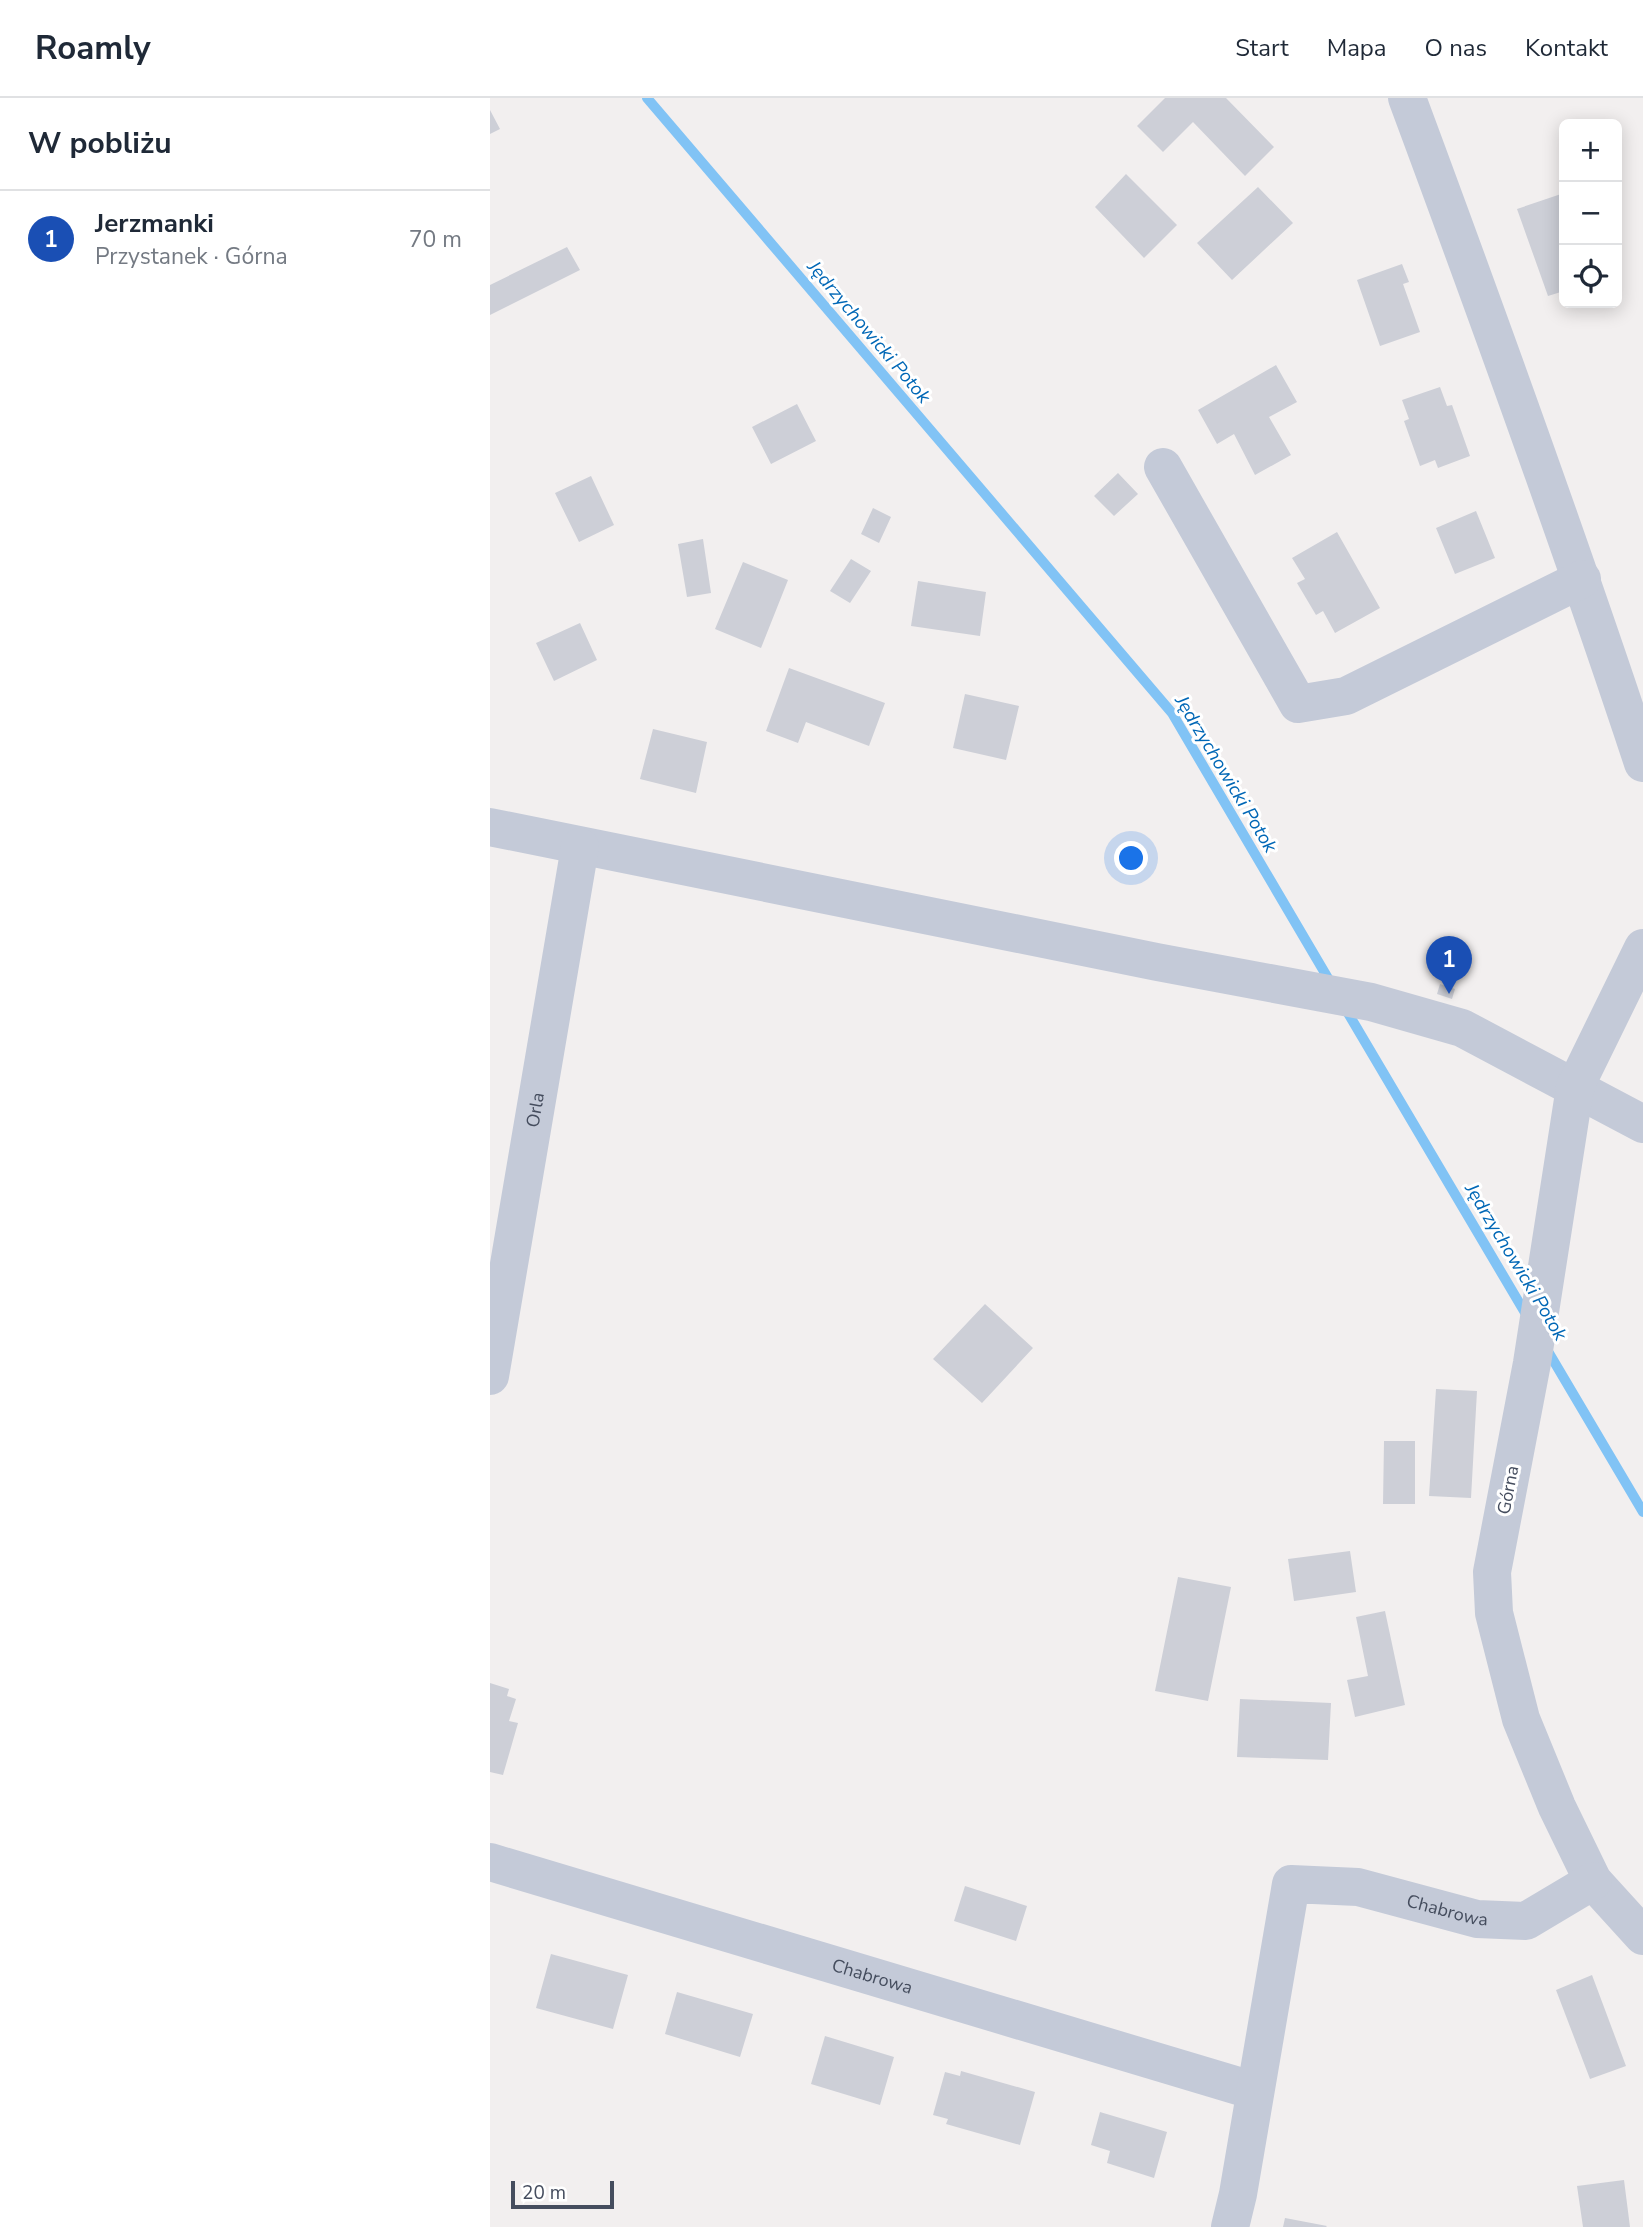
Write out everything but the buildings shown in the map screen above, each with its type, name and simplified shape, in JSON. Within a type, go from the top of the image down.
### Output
[{"type":"street","points":[[1407,98],[1583,579],[1643,763]]},
{"type":"street","points":[[1163,467],[1298,704],[1346,695],[1583,579]]},
{"type":"street","points":[[490,827],[1371,1002],[1462,1028],[1643,1124]]},
{"type":"street","name":"Orla","points":[[490,1376],[580,846]]},
{"type":"street","name":"Górna","points":[[1643,948],[1576,1087],[1532,1363],[1492,1572],[1494,1613],[1521,1719],[1593,1881],[1643,1936]]},
{"type":"street","name":"Chabrowa","points":[[490,1863],[1255,2091]]},
{"type":"street","name":"Chabrowa","points":[[1230,2227],[1291,1884],[1358,1887],[1477,1919],[1525,1921],[1593,1881]]},
{"type":"waterway","name":"Jędrzychowicki Potok","points":[[647,98],[1172,713],[1332,985]]},
{"type":"waterway","name":"Jędrzychowicki Potok","points":[[1345,1008],[1527,1316]]},
{"type":"waterway","name":"Jędrzychowicki Potok","points":[[1546,1348],[1643,1512]]},
{"type":"place","name":"Jerzmanki","points":[[1449,994]]}]
